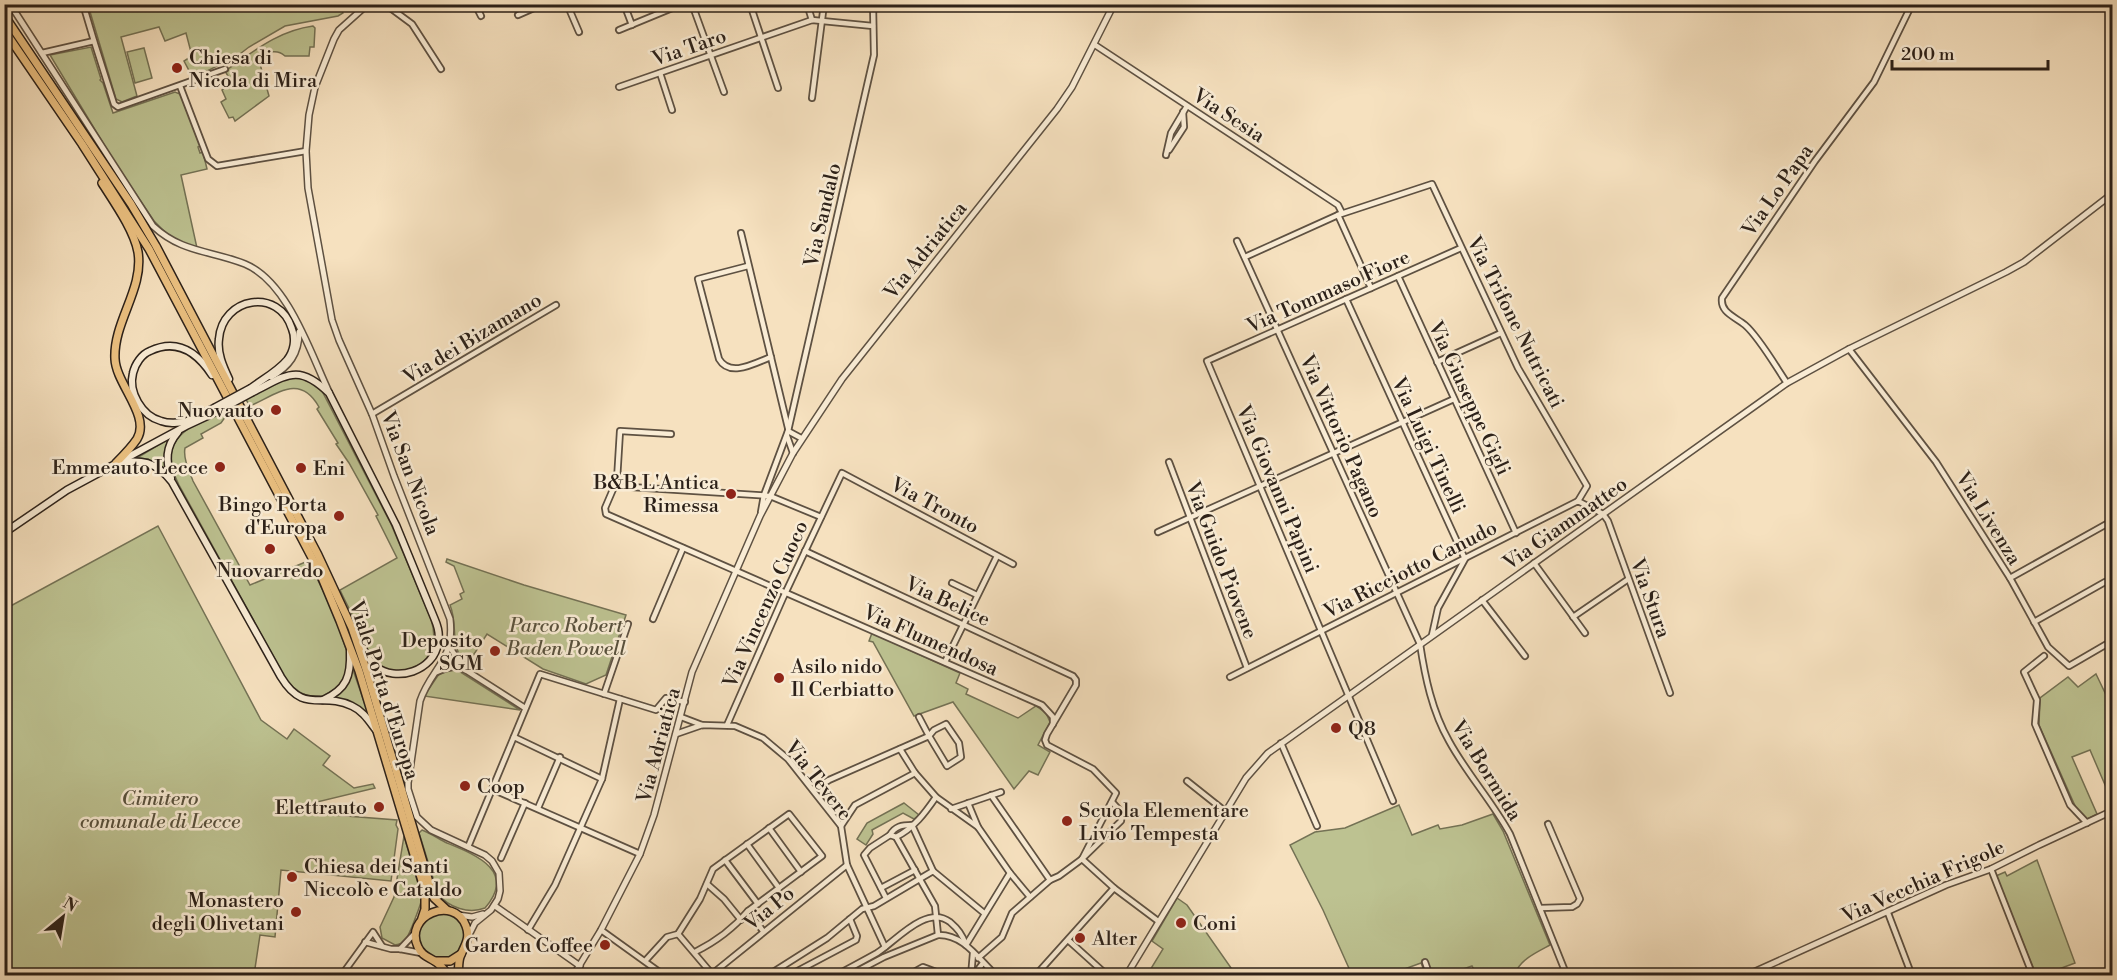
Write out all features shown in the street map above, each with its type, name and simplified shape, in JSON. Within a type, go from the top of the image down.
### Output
[{"type":"main road","name":"Viale Porta d'Europa","points":[[4,15],[131,204],[156,246],[326,571],[352,628],[366,669],[434,898],[447,910]]},
{"type":"main road","points":[[4,30],[82,144],[138,250],[139,263],[134,286],[115,340],[115,359],[117,374],[138,414],[140,432],[116,464]]},
{"type":"main road","name":"Viale Porta d'Europa","points":[[82,144],[149,249],[320,573],[350,644],[425,891],[425,909],[416,932]]},
{"type":"main road","points":[[231,388],[219,350],[219,338],[224,321],[235,309],[252,302],[262,301],[277,307],[288,320],[294,335],[294,345],[286,361],[252,390]]},
{"type":"main road","points":[[185,424],[159,421],[152,418],[140,405],[132,384],[133,372],[145,353],[168,345],[187,350],[206,364],[224,393]]},
{"type":"main road","points":[[4,533],[67,490],[185,424],[252,390],[292,374],[310,378],[329,393],[396,525],[435,620],[439,636],[438,645],[434,655],[420,668],[403,675],[393,674],[385,672],[370,661],[352,628]]},
{"type":"main road","points":[[172,482],[167,461],[168,448],[185,424]]},
{"type":"main road","points":[[116,464],[134,460],[152,464],[164,471],[285,684],[298,697],[308,700],[341,702],[355,707],[377,730]]},
{"type":"main road","points":[[322,700],[339,690],[348,678],[351,669],[350,644]]},
{"type":"main road","points":[[422,918],[430,912],[447,910],[458,915],[467,928],[466,947],[461,954],[450,961],[435,961]]},
{"type":"main road","points":[[416,932],[418,947],[423,955],[435,961],[449,975]]},
{"type":"main road","points":[[459,975],[461,954]]},
{"type":"street","points":[[10,4],[153,226],[172,242],[255,269],[279,291],[329,393]]},
{"type":"street","points":[[83,4],[114,104],[118,106],[225,69]]},
{"type":"street","name":"Via San Nicola","points":[[368,4],[339,30],[311,101],[306,152],[308,188],[332,320],[372,414],[394,476],[449,611],[450,643],[446,658],[425,689],[420,701],[408,789],[417,817],[427,827],[485,855],[496,867],[500,891],[495,906]]},
{"type":"street","points":[[385,4],[412,24],[441,69]]},
{"type":"street","points":[[474,4],[481,16]]},
{"type":"street","points":[[518,15],[543,4]]},
{"type":"street","points":[[567,4],[579,32]]},
{"type":"street","points":[[624,4],[632,25]]},
{"type":"street","points":[[619,30],[682,4]]},
{"type":"street","points":[[692,4],[724,92]]},
{"type":"street","points":[[750,4],[778,88]]},
{"type":"street","points":[[807,4],[812,20]]},
{"type":"street","points":[[812,98],[824,4]]},
{"type":"street","name":"Via Sandalo","points":[[787,433],[874,55],[873,4]]},
{"type":"street","name":"Via Adriatica","points":[[767,495],[801,438],[842,379],[1057,109],[1095,45],[1114,4]]},
{"type":"street","name":"Via Lo Papa","points":[[1787,383],[1747,326],[1724,309],[1721,304],[1722,298],[1815,161],[1874,82],[1912,4]]},
{"type":"street","name":"Via Taro","points":[[619,87],[812,20],[873,26]]},
{"type":"street","points":[[42,53],[94,41]]},
{"type":"street","name":"Via Sesia","points":[[1095,45],[1338,205],[1340,214]]},
{"type":"street","points":[[660,73],[672,110]]},
{"type":"street","points":[[180,86],[208,159],[217,166],[306,152]]},
{"type":"street","points":[[1183,112],[1184,127],[1166,155],[1171,133],[1183,112],[1187,106]]},
{"type":"street","name":"Via Trifone Nutricati","points":[[1340,214],[1432,184],[1518,368],[1587,486],[1578,501]]},
{"type":"street","name":"Via Giammatteo","points":[[1126,975],[1257,764],[1281,743],[1787,383],[1849,349],[2015,267],[2112,194]]},
{"type":"street","points":[[1245,257],[1340,214],[1371,288]]},
{"type":"street","points":[[741,233],[793,453]]},
{"type":"street","name":"Via Vittorio Pagano","points":[[1237,241],[1420,644]]},
{"type":"street","name":"Via Tommaso Fiore","points":[[1208,361],[1461,248]]},
{"type":"street","points":[[748,266],[698,279],[718,359],[729,369],[736,369],[771,357]]},
{"type":"street","name":"Via Giuseppe Gigli","points":[[1398,276],[1516,533]]},
{"type":"street","name":"Via Luigi Tinelli","points":[[1346,299],[1465,559]]},
{"type":"street","name":"Via dei Bizamano","points":[[372,414],[556,305]]},
{"type":"street","points":[[252,390],[281,372],[289,364],[295,356],[299,328]]},
{"type":"street","points":[[1437,362],[1501,333]]},
{"type":"street","name":"Via Livenza","points":[[1849,349],[1936,462],[2010,578],[2048,647],[2069,666],[2112,641]]},
{"type":"street","name":"Via Giovanni Papini","points":[[1208,361],[1393,801]]},
{"type":"street","points":[[1158,532],[1454,399]]},
{"type":"street","points":[[671,434],[620,431],[615,486],[767,495],[821,517]]},
{"type":"street","points":[[787,433],[801,438]]},
{"type":"street","name":"Via Adriatica","points":[[573,975],[601,930],[640,854],[654,815],[692,672],[760,516],[787,433]]},
{"type":"street","name":"Via Guido Piovene","points":[[1169,462],[1247,668]]},
{"type":"street","name":"Via Vincenzo Cuoco","points":[[727,725],[842,473]]},
{"type":"street","name":"Via Tronto","points":[[842,473],[1013,564]]},
{"type":"street","name":"Via Flumendosa","points":[[615,486],[605,508],[606,514],[1042,705],[1049,710],[1053,717],[1053,724]]},
{"type":"street","points":[[1578,501],[1603,514]]},
{"type":"street","name":"Via Ricciotto Canudo","points":[[1230,677],[1578,501]]},
{"type":"street","name":"Via Stura","points":[[1603,514],[1608,521],[1670,693]]},
{"type":"street","points":[[2010,578],[2112,521]]},
{"type":"street","points":[[653,619],[683,548]]},
{"type":"street","name":"Via Belice","points":[[805,551],[1072,676],[1077,685],[1053,724]]},
{"type":"street","points":[[945,662],[997,556]]},
{"type":"street","points":[[1432,635],[1437,608],[1465,559]]},
{"type":"street","points":[[1534,563],[1585,633]]},
{"type":"street","points":[[1574,617],[1628,580]]},
{"type":"street","points":[[2034,622],[2105,582]]},
{"type":"street","points":[[952,583],[977,595]]},
{"type":"street","points":[[1482,600],[1526,656]]},
{"type":"street","points":[[604,694],[628,624]]},
{"type":"street","points":[[450,643],[451,650],[464,669]]},
{"type":"street","name":"Via Bormida","points":[[1420,644],[1425,673],[1438,719],[1465,767],[1498,812],[1510,834],[1567,975]]},
{"type":"street","points":[[2044,656],[2024,672],[2037,700],[2035,724],[2070,805],[2087,823]]},
{"type":"street","points":[[446,658],[458,660]]},
{"type":"street","points":[[446,658],[457,667]]},
{"type":"street","points":[[437,672],[446,668],[464,669],[525,708]]},
{"type":"street","points":[[468,847],[540,674],[656,710],[666,698],[685,702]]},
{"type":"street","points":[[528,930],[555,885],[602,779],[620,699]]},
{"type":"street","points":[[681,717],[702,725]]},
{"type":"street","points":[[813,790],[829,780],[929,736],[934,730],[946,724],[959,743],[961,757],[947,766],[929,736],[919,717]]},
{"type":"street","points":[[1053,724],[1045,740],[1047,745],[1093,769],[1116,794],[1082,859]]},
{"type":"street","points":[[676,734],[702,725],[727,725]]},
{"type":"street","name":"Via Tevere","points":[[727,725],[763,738],[777,748],[840,825],[847,865],[885,947]]},
{"type":"street","points":[[514,736],[602,779]]},
{"type":"street","points":[[1281,743],[1317,826]]},
{"type":"street","points":[[900,749],[915,773],[936,797],[978,827]]},
{"type":"street","points":[[538,808],[560,757]]},
{"type":"street","points":[[840,825],[855,806],[915,773]]},
{"type":"street","points":[[1187,782],[1226,812]]},
{"type":"street","points":[[492,789],[640,854]]},
{"type":"street","points":[[951,809],[1002,792]]},
{"type":"street","points":[[992,795],[1050,880]]},
{"type":"street","points":[[896,837],[919,820],[936,797]]},
{"type":"street","points":[[501,858],[525,802]]},
{"type":"street","points":[[978,958],[1002,937],[1012,914],[1050,880],[1082,859],[1121,821],[1122,813],[1112,802]]},
{"type":"street","points":[[968,803],[978,827],[1030,897]]},
{"type":"street","name":"Via Vecchia Frigole","points":[[1745,975],[1888,913],[1946,885],[1991,869],[2112,812]]},
{"type":"street","points":[[646,960],[667,937],[678,934],[707,884],[712,869],[789,814],[822,856],[748,911],[741,920],[713,943],[695,952]]},
{"type":"street","points":[[886,898],[864,855],[870,848],[890,835],[894,828],[912,825]]},
{"type":"street","points":[[912,825],[933,871],[984,913]]},
{"type":"street","points":[[1540,908],[1572,907],[1580,899],[1548,825]]},
{"type":"street","points":[[769,828],[801,872]]},
{"type":"street","points":[[890,835],[896,837],[935,906],[933,918],[937,933]]},
{"type":"street","points":[[747,844],[779,888]]},
{"type":"street","points":[[1082,859],[1136,906],[1158,921]]},
{"type":"street","points":[[725,860],[759,904]]},
{"type":"street","name":"Via Po","points":[[712,975],[847,865]]},
{"type":"street","points":[[1991,869],[2033,975]]},
{"type":"street","points":[[881,888],[915,870]]},
{"type":"street","points":[[767,975],[826,938],[865,908],[874,906],[933,871]]},
{"type":"street","points":[[966,945],[1010,873]]},
{"type":"street","points":[[707,884],[724,899],[741,920]]},
{"type":"street","points":[[1035,975],[1114,888]]},
{"type":"street","points":[[468,936],[484,914],[495,906],[580,966]]},
{"type":"street","points":[[748,911],[764,931]]},
{"type":"street","points":[[1888,913],[1912,975]]},
{"type":"street","points":[[458,915],[472,917],[484,914]]},
{"type":"street","points":[[835,975],[878,952],[909,927],[933,918],[946,919],[958,929],[966,945]]},
{"type":"street","points":[[788,975],[856,940],[857,936],[850,919]]},
{"type":"street","points":[[601,930],[665,975]]},
{"type":"street","points":[[341,975],[373,932],[382,946]]},
{"type":"street","points":[[400,949],[416,932]]},
{"type":"street","points":[[851,975],[937,933],[954,937],[966,945],[997,975]]},
{"type":"street","points":[[678,934],[712,975]]},
{"type":"street","points":[[1068,940],[1108,975]]},
{"type":"street","points":[[365,942],[423,955]]},
{"type":"street","points":[[972,975],[973,952]]},
{"type":"street","points":[[1425,962],[1430,975]]},
{"type":"street","points":[[972,975],[983,963]]},
{"type":"street","points":[[908,975],[923,967],[947,975]]},
{"type":"street","points":[[2096,975],[2112,969]]},
{"type":"green space","points":[[339,4],[343,13],[338,16],[285,26],[249,47],[223,67],[219,65],[193,78],[184,61],[192,56],[186,33],[165,41],[159,27],[121,37],[137,96],[122,102],[116,99],[88,5]]},
{"type":"green space","points":[[313,26],[315,28],[314,47],[310,47],[309,56],[285,56],[275,52],[258,57],[269,96],[235,121],[233,117],[229,118],[221,102],[226,99],[222,90],[232,83],[225,71],[277,37]]},
{"type":"green space","points":[[91,47],[100,80],[113,113],[175,92],[180,94],[201,146],[198,147],[200,153],[203,152],[207,169],[181,175],[197,248],[171,238],[154,221],[115,163],[50,55]]},
{"type":"green space","points":[[144,48],[152,78],[135,83],[127,52]]},
{"type":"green space","points":[[292,377],[308,381],[322,391],[391,524],[431,619],[434,635],[433,647],[426,658],[406,670],[390,670],[375,662],[340,590],[397,558],[376,516],[378,515],[336,444],[338,443],[317,409],[319,407],[312,397],[296,389],[279,392],[250,406],[245,398],[283,378]]},
{"type":"green space","points":[[227,408],[228,413],[221,423],[201,434],[203,438],[185,448],[188,469],[250,585],[308,561],[333,610],[349,659],[347,675],[339,687],[323,696],[309,696],[288,683],[172,469],[171,455],[180,436],[189,428]]},
{"type":"green space","points":[[168,439],[165,450],[165,470],[148,459],[137,458]]},
{"type":"green space","name":"Cimitero comunale di Lecce","points":[[158,526],[261,720],[287,739],[294,729],[330,756],[323,765],[354,788],[373,784],[375,788],[296,807],[295,812],[397,820],[398,829],[391,881],[281,870],[275,937],[260,935],[254,975],[5,975],[5,609]]},
{"type":"green space","name":"Parco Robert Baden Powell","points":[[447,559],[524,585],[626,615],[606,675],[586,684],[543,669],[487,634],[467,665],[458,651],[450,605],[462,599],[460,594],[464,592],[454,566],[446,562]]},
{"type":"green space","points":[[872,633],[960,673],[956,683],[968,689],[966,694],[1018,718],[1036,706],[1046,713],[1050,722],[1038,745],[1050,752],[1038,775],[1029,771],[1014,789],[953,702],[914,716],[873,642],[869,641]]},
{"type":"green space","points":[[353,670],[368,713],[353,703],[332,698],[346,687]]},
{"type":"green space","points":[[453,670],[459,671],[520,710],[424,696],[439,674]]},
{"type":"green space","points":[[2096,674],[2109,701],[2112,700],[2112,801],[2090,750],[2072,757],[2097,814],[2087,819],[2076,808],[2039,725],[2040,698],[2068,677],[2078,687]]},
{"type":"green space","points":[[904,803],[919,815],[914,819],[903,813],[872,830],[873,834],[866,845],[857,839],[867,823]]},
{"type":"green space","points":[[1399,805],[1412,835],[1438,825],[1440,829],[1462,825],[1493,814],[1503,831],[1550,945],[1525,961],[1514,975],[1477,975],[1472,966],[1446,975],[1426,975],[1421,963],[1388,975],[1352,975],[1323,910],[1290,845],[1315,832],[1345,828]]},
{"type":"green space","points":[[422,830],[470,853],[489,866],[495,874],[497,884],[494,895],[485,908],[460,909],[448,903],[438,894],[419,833]]},
{"type":"green space","points":[[404,836],[422,897],[406,939],[403,943],[395,945],[382,938],[380,927],[394,897]]},
{"type":"green space","points":[[2037,860],[2075,963],[2043,975],[2036,975],[1996,876],[2005,872],[2007,876]]},
{"type":"green space","name":"Coni","points":[[1177,898],[1187,905],[1236,975],[1147,975],[1163,949],[1152,941]]},
{"type":"green space","points":[[442,913],[458,920],[465,936],[458,952],[442,959],[426,952],[419,936],[426,920]]},
{"type":"place","name":"Chiesa di Nicola di Mira","points":[[177,68]]},
{"type":"place","name":"Nuovauto","points":[[276,410]]},
{"type":"place","name":"Emmeauto Lecce","points":[[220,467]]},
{"type":"place","name":"Eni","points":[[301,468]]},
{"type":"place","name":"B&B L'Antica Rimessa","points":[[731,494]]},
{"type":"place","name":"Bingo Porta d'Europa","points":[[339,516]]},
{"type":"place","name":"Nuovarredo","points":[[270,549]]},
{"type":"place","name":"Deposito SGM","points":[[495,651]]},
{"type":"place","name":"Asilo nido Il Cerbiatto","points":[[779,678]]},
{"type":"place","name":"Q8","points":[[1336,728]]},
{"type":"place","name":"Coop","points":[[465,786]]},
{"type":"place","name":"Elettrauto","points":[[379,807]]},
{"type":"place","name":"Scuola Elementare Livio Tempesta","points":[[1067,821]]},
{"type":"place","name":"Chiesa dei Santi Niccolò e Cataldo","points":[[292,877]]},
{"type":"place","name":"Monastero degli Olivetani","points":[[296,912]]},
{"type":"place","name":"Coni","points":[[1181,923]]},
{"type":"place","name":"Alter","points":[[1080,938]]},
{"type":"place","name":"Garden Coffee","points":[[605,945]]}]
